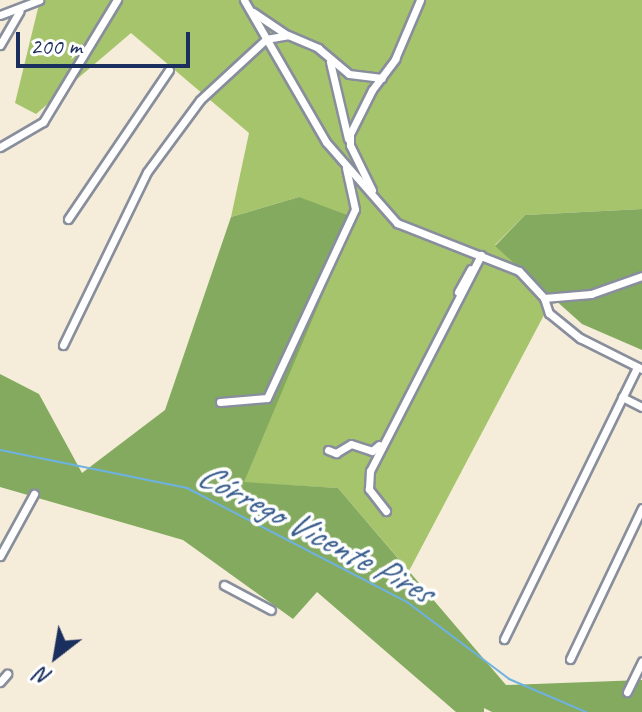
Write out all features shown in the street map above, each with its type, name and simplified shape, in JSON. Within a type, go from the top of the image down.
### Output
[{"type":"street","points":[[0,15],[20,11],[39,0]]},
{"type":"street","points":[[0,147],[43,122],[117,0]]},
{"type":"street","points":[[244,0],[345,165],[397,223],[519,271],[544,298],[549,313],[580,338],[640,368],[622,397],[504,639]]},
{"type":"street","points":[[350,145],[358,115],[382,78],[420,0]]},
{"type":"street","points":[[249,9],[359,79],[382,78]]},
{"type":"street","points":[[0,45],[20,11]]},
{"type":"street","points":[[63,345],[147,172],[200,100],[266,39],[288,35]]},
{"type":"street","points":[[330,59],[350,145],[373,194]]},
{"type":"street","points":[[68,219],[169,70]]},
{"type":"street","points":[[220,402],[267,398],[355,209],[345,165]]},
{"type":"street","points":[[386,511],[369,489],[370,471],[481,255]]},
{"type":"street","points":[[328,450],[336,453],[351,444],[376,449],[464,275],[473,269]]},
{"type":"street","points":[[544,298],[591,294],[642,276]]},
{"type":"street","points":[[622,397],[642,407]]},
{"type":"street","points":[[0,556],[34,494]]},
{"type":"street","points":[[570,659],[642,508]]},
{"type":"street","points":[[224,585],[271,610]]},
{"type":"street","points":[[627,692],[642,661]]},
{"type":"street","points":[[0,682],[7,674]]},
{"type":"green space","points":[[40,0],[642,0],[642,209],[525,215],[495,245],[553,298],[409,571],[338,488],[243,483],[299,197],[231,217],[249,133],[131,33],[36,114],[15,103]]},
{"type":"green space","points":[[299,197],[355,218],[244,482],[338,488],[506,685],[642,680],[642,712],[492,712],[484,708],[484,712],[456,712],[317,592],[293,619],[183,540],[0,487],[0,374],[39,394],[82,473],[165,410],[231,217]]},
{"type":"green space","points":[[642,209],[642,350],[582,324],[495,246],[525,215]]},
{"type":"waterway","name":"Córrego Vicente Pires","points":[[0,450],[187,488],[407,602],[509,679],[586,712]]}]
